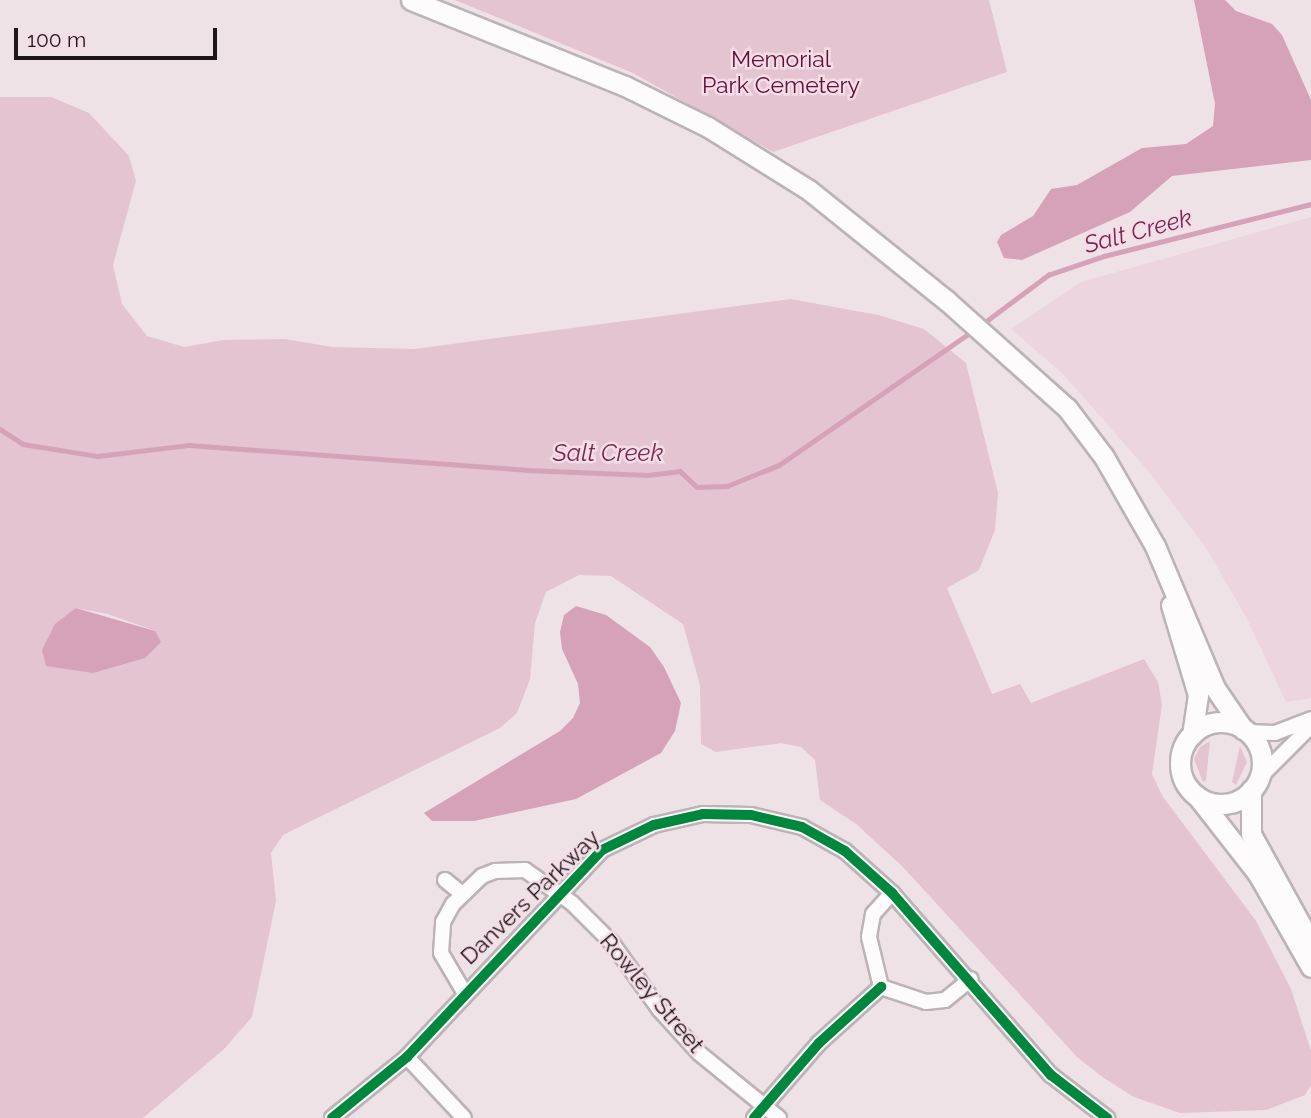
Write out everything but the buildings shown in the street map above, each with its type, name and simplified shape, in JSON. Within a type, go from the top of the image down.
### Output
[{"type":"main road","points":[[411,0],[625,86],[708,127],[809,190],[946,300],[1067,408],[1104,457],[1133,502],[1215,688],[1261,753],[1255,784],[1251,834],[1311,944]]},
{"type":"main road","points":[[1169,586],[1177,637],[1198,695],[1192,735],[1180,764],[1186,783],[1258,874],[1311,967]]},
{"type":"main road","points":[[1192,735],[1219,722],[1245,731]]},
{"type":"main road","points":[[1197,795],[1228,803],[1255,784]]},
{"type":"street","points":[[1245,731],[1275,733],[1311,719]]},
{"type":"street","points":[[1255,784],[1311,726]]},
{"type":"street","name":"Danvers Parkway","points":[[332,1118],[407,1056],[464,992],[602,850],[654,825],[703,814],[751,816],[802,827],[845,852],[892,892],[971,979],[1051,1075],[1089,1114],[1107,1118]]},
{"type":"street","name":"Danvers Parkway","points":[[464,992],[441,953],[443,922],[462,894],[482,877],[508,869],[525,870],[560,891]]},
{"type":"street","points":[[445,880],[462,894]]},
{"type":"street","name":"Rowley Street","points":[[560,891],[612,943],[659,1009],[699,1053],[758,1112],[779,1118]]},
{"type":"street","points":[[881,987],[869,937],[873,914],[892,892]]},
{"type":"street","points":[[881,987],[926,1002],[945,999],[971,979]]},
{"type":"street","points":[[758,1112],[819,1044],[881,987]]},
{"type":"street","points":[[407,1056],[464,1118]]},
{"type":"shaded area","points":[[1194,0],[1225,0],[1236,11],[1272,24],[1282,35],[1311,100],[1311,160],[1172,176],[1130,212],[1022,260],[1004,258],[997,242],[1001,235],[1033,216],[1051,189],[1077,185],[1142,148],[1186,144],[1213,126],[1215,104]]},
{"type":"shaded area","points":[[1311,217],[1311,698],[1286,702],[1246,617],[1206,548],[1150,473],[1063,374],[1011,329],[1081,282]]},
{"type":"shaded area","points":[[576,606],[606,615],[650,647],[664,667],[681,703],[675,731],[661,753],[576,799],[474,821],[432,821],[424,813],[560,731],[573,718],[580,703],[578,684],[562,649],[560,632],[564,615]]},
{"type":"shaded area","points":[[76,608],[155,631],[161,642],[145,658],[93,673],[46,666],[42,650],[55,624]]},
{"type":"green space","name":"Memorial Park Cemetery","points":[[455,0],[989,0],[1007,72],[773,152],[633,73]]},
{"type":"green space","points":[[0,97],[51,97],[89,113],[129,156],[136,181],[113,265],[122,304],[147,336],[184,347],[224,340],[285,339],[332,347],[414,349],[791,299],[878,315],[924,329],[966,363],[998,493],[995,530],[979,570],[947,588],[992,694],[1020,684],[1031,703],[1144,659],[1158,682],[1162,705],[1152,774],[1163,797],[1256,921],[1291,989],[1311,1051],[1311,1085],[1305,1095],[1266,1110],[1180,1113],[1134,1097],[1104,1078],[1077,1057],[902,866],[856,824],[820,800],[815,760],[801,747],[781,743],[716,752],[701,744],[700,685],[683,624],[611,576],[579,575],[546,592],[535,623],[530,679],[517,713],[500,728],[283,835],[271,853],[276,901],[252,1017],[224,1049],[143,1118],[0,1118]],"holes":[[[76,608],[108,614],[155,631],[42,650]]]},
{"type":"green space","points":[[1210,741],[1206,780],[1203,782],[1194,759],[1200,747]]},
{"type":"green space","points":[[1240,746],[1247,762],[1236,785],[1232,782]]},
{"type":"waterway","name":"Salt Creek","points":[[981,325],[1048,275],[1104,256],[1311,204]]},
{"type":"waterway","name":"Salt Creek","points":[[0,429],[23,444],[98,456],[189,445],[526,470],[648,475],[680,471],[697,487],[727,486],[779,465],[974,330]]},
{"type":"cycle path","points":[[332,1118],[407,1057],[602,850],[654,825],[703,814],[751,815],[802,827],[845,851],[892,893],[1051,1075],[1107,1118]]},
{"type":"cycle path","points":[[754,1118],[819,1043],[881,987]]}]
